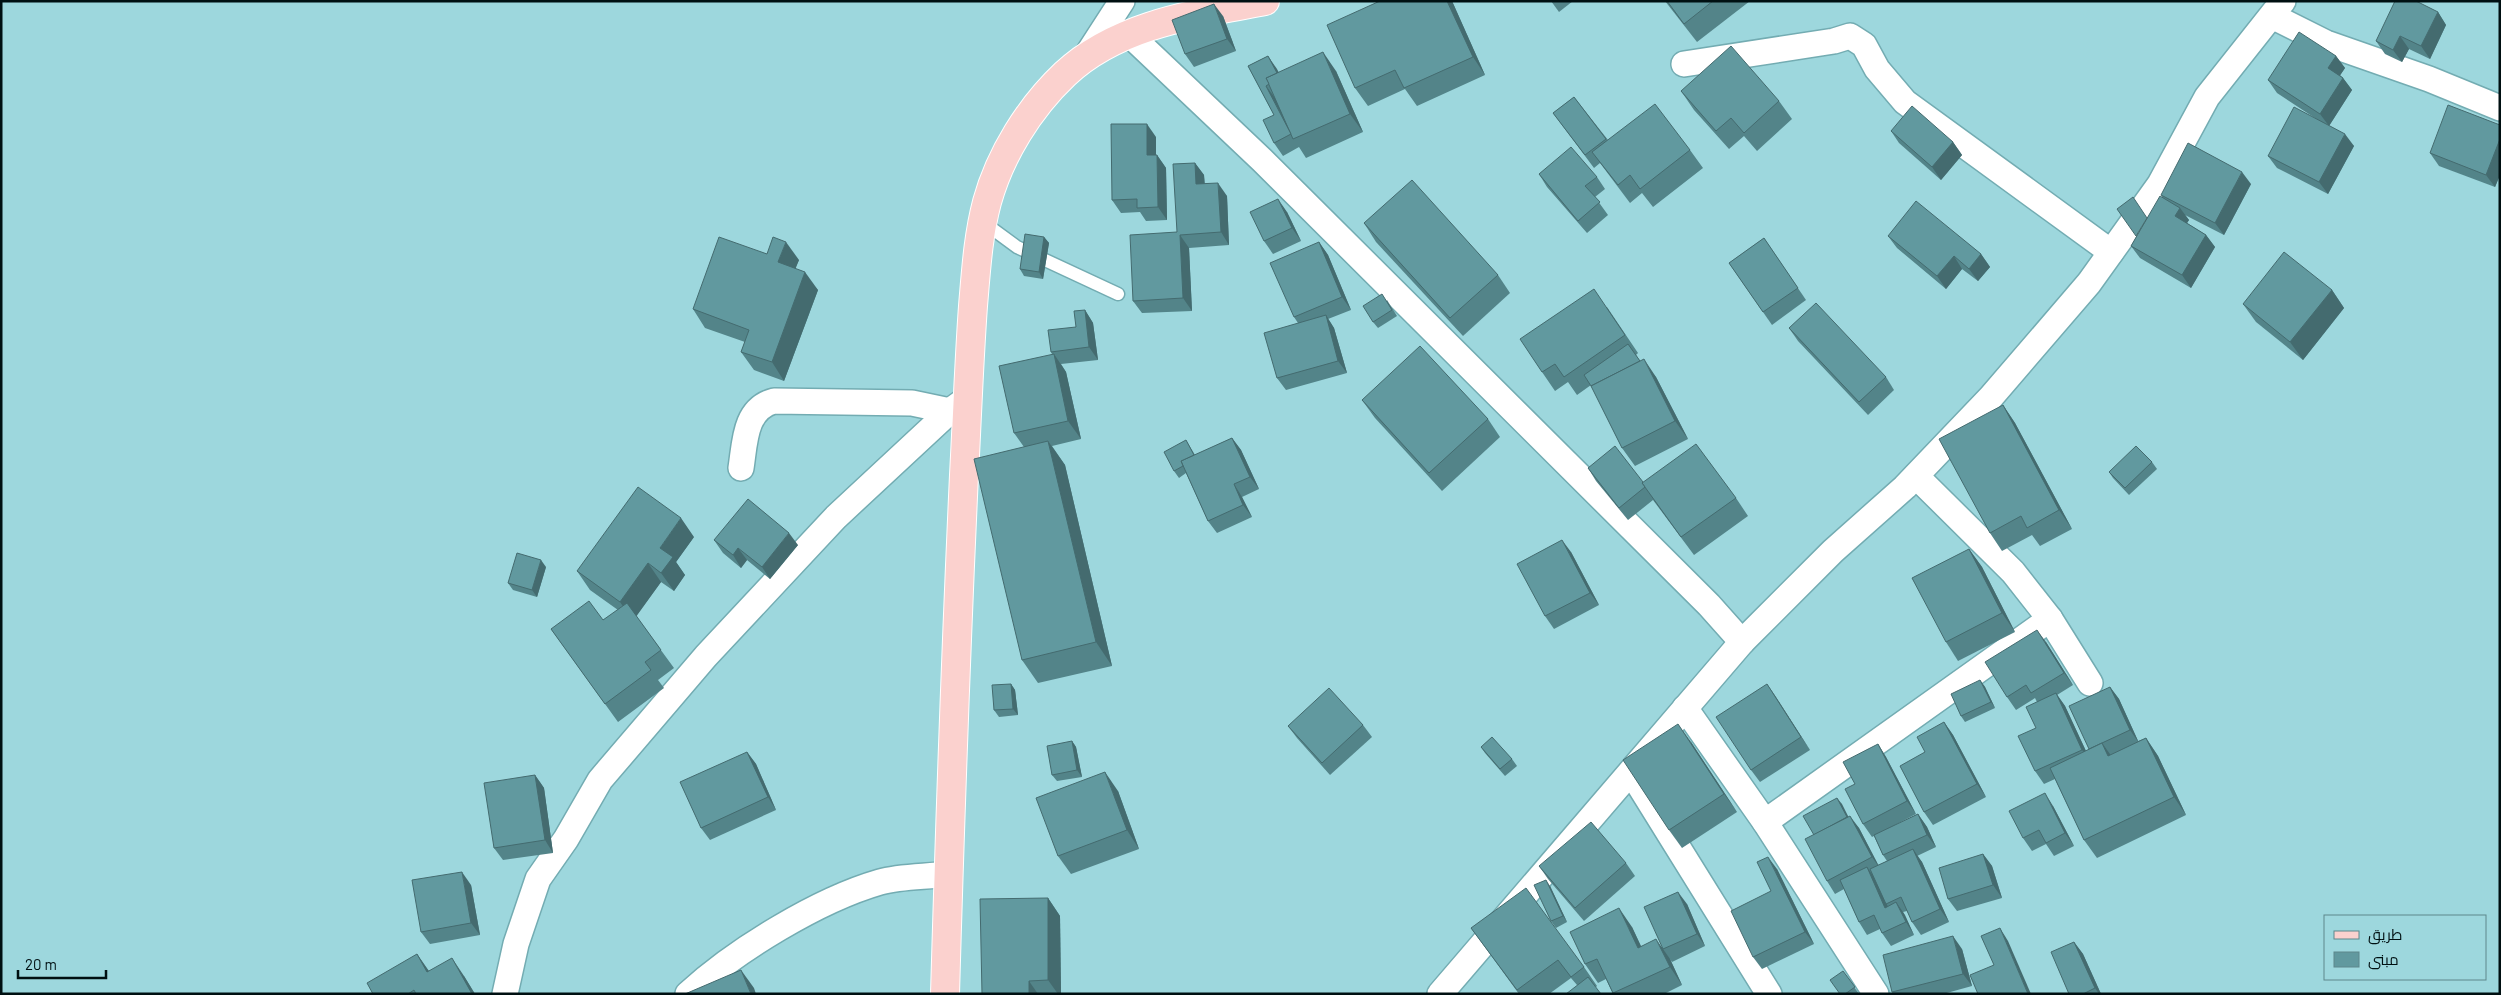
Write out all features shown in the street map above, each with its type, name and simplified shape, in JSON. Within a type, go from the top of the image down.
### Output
[{"type":"main road","points":[[945,994],[959,404],[978,249],[983,222],[996,177],[1011,144],[1052,88],[1085,58],[1129,34],[1188,15],[1265,1]]},
{"type":"street","points":[[1085,58],[1122,1]]},
{"type":"street","points":[[1440,994],[1742,642],[1833,551],[1916,476],[1991,397],[2089,283],[2160,184],[2207,97],[2277,8],[2326,43],[2429,79],[2500,108]]},
{"type":"street","points":[[1129,34],[1304,202],[1709,605],[1742,642]]},
{"type":"street","points":[[1684,64],[1834,41],[1850,36],[1864,45],[1877,69],[1905,102],[2111,252]]},
{"type":"street","points":[[740,468],[747,428],[755,412],[766,403],[780,401],[959,404]]},
{"type":"street","points":[[505,994],[516,944],[538,879],[566,839],[600,780],[706,656],[830,524],[959,404]]},
{"type":"street","points":[[1916,476],[1940,497],[2013,572],[2050,619],[2090,684]]},
{"type":"street","points":[[1765,822],[2050,619]]},
{"type":"street","points":[[1685,708],[1765,822],[1876,994]]},
{"type":"street","points":[[1631,772],[1769,994]]},
{"type":"street","points":[[688,994],[707,976],[804,912],[881,882],[948,874]]},
{"type":"lane","points":[[983,222],[1017,247],[1118,294]]},
{"type":"building","points":[[1380,1],[1447,1],[1473,57],[1404,88],[1395,70],[1355,88],[1327,25]]},
{"type":"building","points":[[1667,1],[1713,1],[1684,24]]},
{"type":"building","points":[[2395,1],[2416,1],[2438,12],[2421,46],[2400,36],[2393,50],[2376,41]]},
{"type":"building","points":[[1214,4],[1227,39],[1185,54],[1172,20]]},
{"type":"building","points":[[2299,32],[2336,56],[2328,68],[2343,78],[2320,114],[2268,80]]},
{"type":"building","points":[[1731,46],[1779,101],[1744,133],[1731,118],[1716,131],[1681,91]]},
{"type":"building","points":[[1323,52],[1350,114],[1293,139],[1266,78]]},
{"type":"building","points":[[1268,56],[1277,73],[1266,78],[1269,84],[1266,86],[1291,134],[1274,143],[1263,120],[1274,115],[1248,66]]},
{"type":"building","points":[[1574,97],[1606,139],[1585,155],[1553,113]]},
{"type":"building","points":[[1655,104],[1690,150],[1640,189],[1630,175],[1618,185],[1592,152]]},
{"type":"building","points":[[2448,105],[2500,125],[2500,139],[2486,175],[2430,153]]},
{"type":"building","points":[[1912,106],[1953,142],[1932,167],[1891,131]]},
{"type":"building","points":[[2294,107],[2345,134],[2319,182],[2268,156]]},
{"type":"building","points":[[1111,124],[1147,124],[1147,155],[1157,155],[1158,207],[1137,208],[1137,199],[1112,200]]},
{"type":"building","points":[[2188,143],[2242,172],[2215,223],[2161,195]]},
{"type":"building","points":[[1571,147],[1597,177],[1585,186],[1600,202],[1578,221],[1539,174]]},
{"type":"building","points":[[1195,163],[1196,184],[1218,183],[1221,232],[1180,235],[1183,298],[1133,301],[1130,235],[1177,232],[1173,164]]},
{"type":"building","points":[[1412,180],[1498,275],[1450,318],[1364,223]]},
{"type":"building","points":[[2160,196],[2180,208],[2175,216],[2206,235],[2182,275],[2131,246]]},
{"type":"building","points":[[2133,197],[2147,218],[2136,236],[2117,209]]},
{"type":"building","points":[[1278,199],[1292,228],[1264,241],[1250,212]]},
{"type":"building","points":[[1916,201],[1981,254],[1969,269],[1954,256],[1937,276],[1888,236]]},
{"type":"building","points":[[1025,234],[1044,237],[1039,272],[1020,269]]},
{"type":"building","points":[[719,237],[767,254],[773,237],[786,242],[778,262],[805,272],[772,362],[741,352],[749,330],[693,309]]},
{"type":"building","points":[[1764,238],[1798,288],[1763,312],[1729,263]]},
{"type":"building","points":[[1319,242],[1342,297],[1294,317],[1270,263]]},
{"type":"building","points":[[2284,252],[2332,290],[2290,342],[2243,304]]},
{"type":"building","points":[[1594,289],[1625,335],[1564,377],[1555,364],[1542,372],[1520,339]]},
{"type":"building","points":[[1382,294],[1392,310],[1373,322],[1363,306]]},
{"type":"building","points":[[1816,303],[1886,377],[1859,402],[1789,328]]},
{"type":"building","points":[[1085,310],[1089,347],[1051,352],[1048,330],[1076,327],[1074,311]]},
{"type":"building","points":[[1326,315],[1338,361],[1277,378],[1264,333]]},
{"type":"building","points":[[1628,344],[1640,361],[1591,386],[1584,375]]},
{"type":"building","points":[[1420,346],[1488,419],[1429,473],[1362,400]]},
{"type":"building","points":[[1054,354],[1068,421],[1014,433],[999,366]]},
{"type":"building","points":[[1644,359],[1675,421],[1622,448],[1591,386]]},
{"type":"building","points":[[2003,405],[2059,510],[2027,528],[2021,516],[1990,533],[1939,439]]},
{"type":"building","points":[[1232,438],[1250,477],[1234,484],[1243,505],[1208,521],[1181,461]]},
{"type":"building","points":[[1186,440],[1194,455],[1181,461],[1183,466],[1174,471],[1164,452]]},
{"type":"building","points":[[1048,441],[1096,642],[1022,660],[974,459]]},
{"type":"building","points":[[1696,444],[1736,498],[1681,537],[1642,483]]},
{"type":"building","points":[[1615,446],[1645,487],[1619,508],[1588,468]]},
{"type":"building","points":[[2136,446],[2152,462],[2125,488],[2109,472]]},
{"type":"building","points":[[638,487],[681,518],[660,548],[673,557],[661,573],[648,563],[620,602],[577,571]]},
{"type":"building","points":[[748,499],[789,533],[762,567],[738,548],[733,555],[714,540]]},
{"type":"building","points":[[1562,540],[1590,593],[1545,616],[1517,564]]},
{"type":"building","points":[[1969,549],[2002,613],[1946,642],[1912,578]]},
{"type":"building","points":[[517,553],[541,560],[532,590],[508,583]]},
{"type":"building","points":[[589,601],[603,620],[627,603],[661,650],[645,662],[651,670],[605,704],[551,629]]},
{"type":"building","points":[[2037,630],[2064,673],[2031,693],[2026,685],[2007,697],[1985,662]]},
{"type":"building","points":[[1980,680],[1991,702],[1961,716],[1951,694]]},
{"type":"building","points":[[1011,684],[1013,709],[994,710],[992,685]]},
{"type":"building","points":[[1767,684],[1801,737],[1751,770],[1716,717]]},
{"type":"building","points":[[2110,687],[2130,730],[2089,749],[2069,706]]},
{"type":"building","points":[[1329,688],[1363,725],[1322,763],[1288,726]]},
{"type":"building","points":[[2056,693],[2082,750],[2035,771],[2018,736],[2036,728],[2026,707]]},
{"type":"building","points":[[1944,722],[1977,784],[1924,812],[1900,766],[1925,752],[1917,737]]},
{"type":"building","points":[[1678,724],[1724,794],[1669,830],[1623,760]]},
{"type":"building","points":[[1492,737],[1512,759],[1500,769],[1481,747]]},
{"type":"building","points":[[2146,738],[2174,797],[2084,840],[2050,768],[2102,743],[2108,756]]},
{"type":"building","points":[[1072,741],[1077,770],[1052,775],[1047,746]]},
{"type":"building","points":[[1878,744],[1907,801],[1863,824],[1845,789],[1855,784],[1843,762]]},
{"type":"building","points":[[747,752],[768,797],[701,828],[680,782]]},
{"type":"building","points":[[1105,772],[1127,830],[1058,856],[1036,798]]},
{"type":"building","points":[[535,775],[545,840],[494,848],[484,783]]},
{"type":"building","points":[[2045,793],[2065,833],[2046,843],[2039,830],[2023,838],[2009,811]]},
{"type":"building","points":[[1837,798],[1847,817],[1814,835],[1803,816]]},
{"type":"building","points":[[1918,814],[1927,835],[1883,855],[1874,835]]},
{"type":"building","points":[[1850,816],[1872,857],[1827,881],[1805,839]]},
{"type":"building","points":[[1591,822],[1626,863],[1575,908],[1539,866]]},
{"type":"building","points":[[1913,849],[1940,909],[1912,922],[1901,897],[1886,904],[1870,869]]},
{"type":"building","points":[[1983,854],[1993,885],[1948,899],[1939,868]]},
{"type":"building","points":[[1768,857],[1805,932],[1753,957],[1731,911],[1771,891],[1757,862]]},
{"type":"building","points":[[1867,867],[1885,908],[1896,902],[1906,922],[1882,933],[1874,915],[1859,922],[1840,880]]},
{"type":"building","points":[[462,872],[471,923],[421,932],[412,880]]},
{"type":"building","points":[[1546,880],[1563,916],[1551,921],[1534,885]]},
{"type":"building","points":[[1526,888],[1584,967],[1571,977],[1558,960],[1517,990],[1471,928]]},
{"type":"building","points":[[1678,892],[1697,934],[1663,949],[1644,907]]},
{"type":"building","points":[[1048,898],[1048,980],[1029,981],[1029,994],[982,994],[980,899]]},
{"type":"building","points":[[1619,908],[1638,948],[1656,939],[1670,967],[1613,993],[1597,959],[1585,964],[1570,932]]},
{"type":"building","points":[[2000,928],[2028,994],[1978,994],[1970,975],[1994,965],[1981,936]]},
{"type":"building","points":[[1953,936],[1963,974],[1892,992],[1883,955]]},
{"type":"building","points":[[2074,942],[2095,988],[2083,994],[2069,994],[2051,952]]},
{"type":"building","points":[[417,954],[427,972],[452,958],[472,994],[416,994],[414,990],[408,994],[373,994],[367,983]]},
{"type":"building","points":[[741,970],[751,994],[685,994]]},
{"type":"building","points":[[1843,971],[1855,987],[1845,994],[1840,994],[1830,980]]},
{"type":"building","points":[[1588,977],[1601,994],[1566,994]]}]
